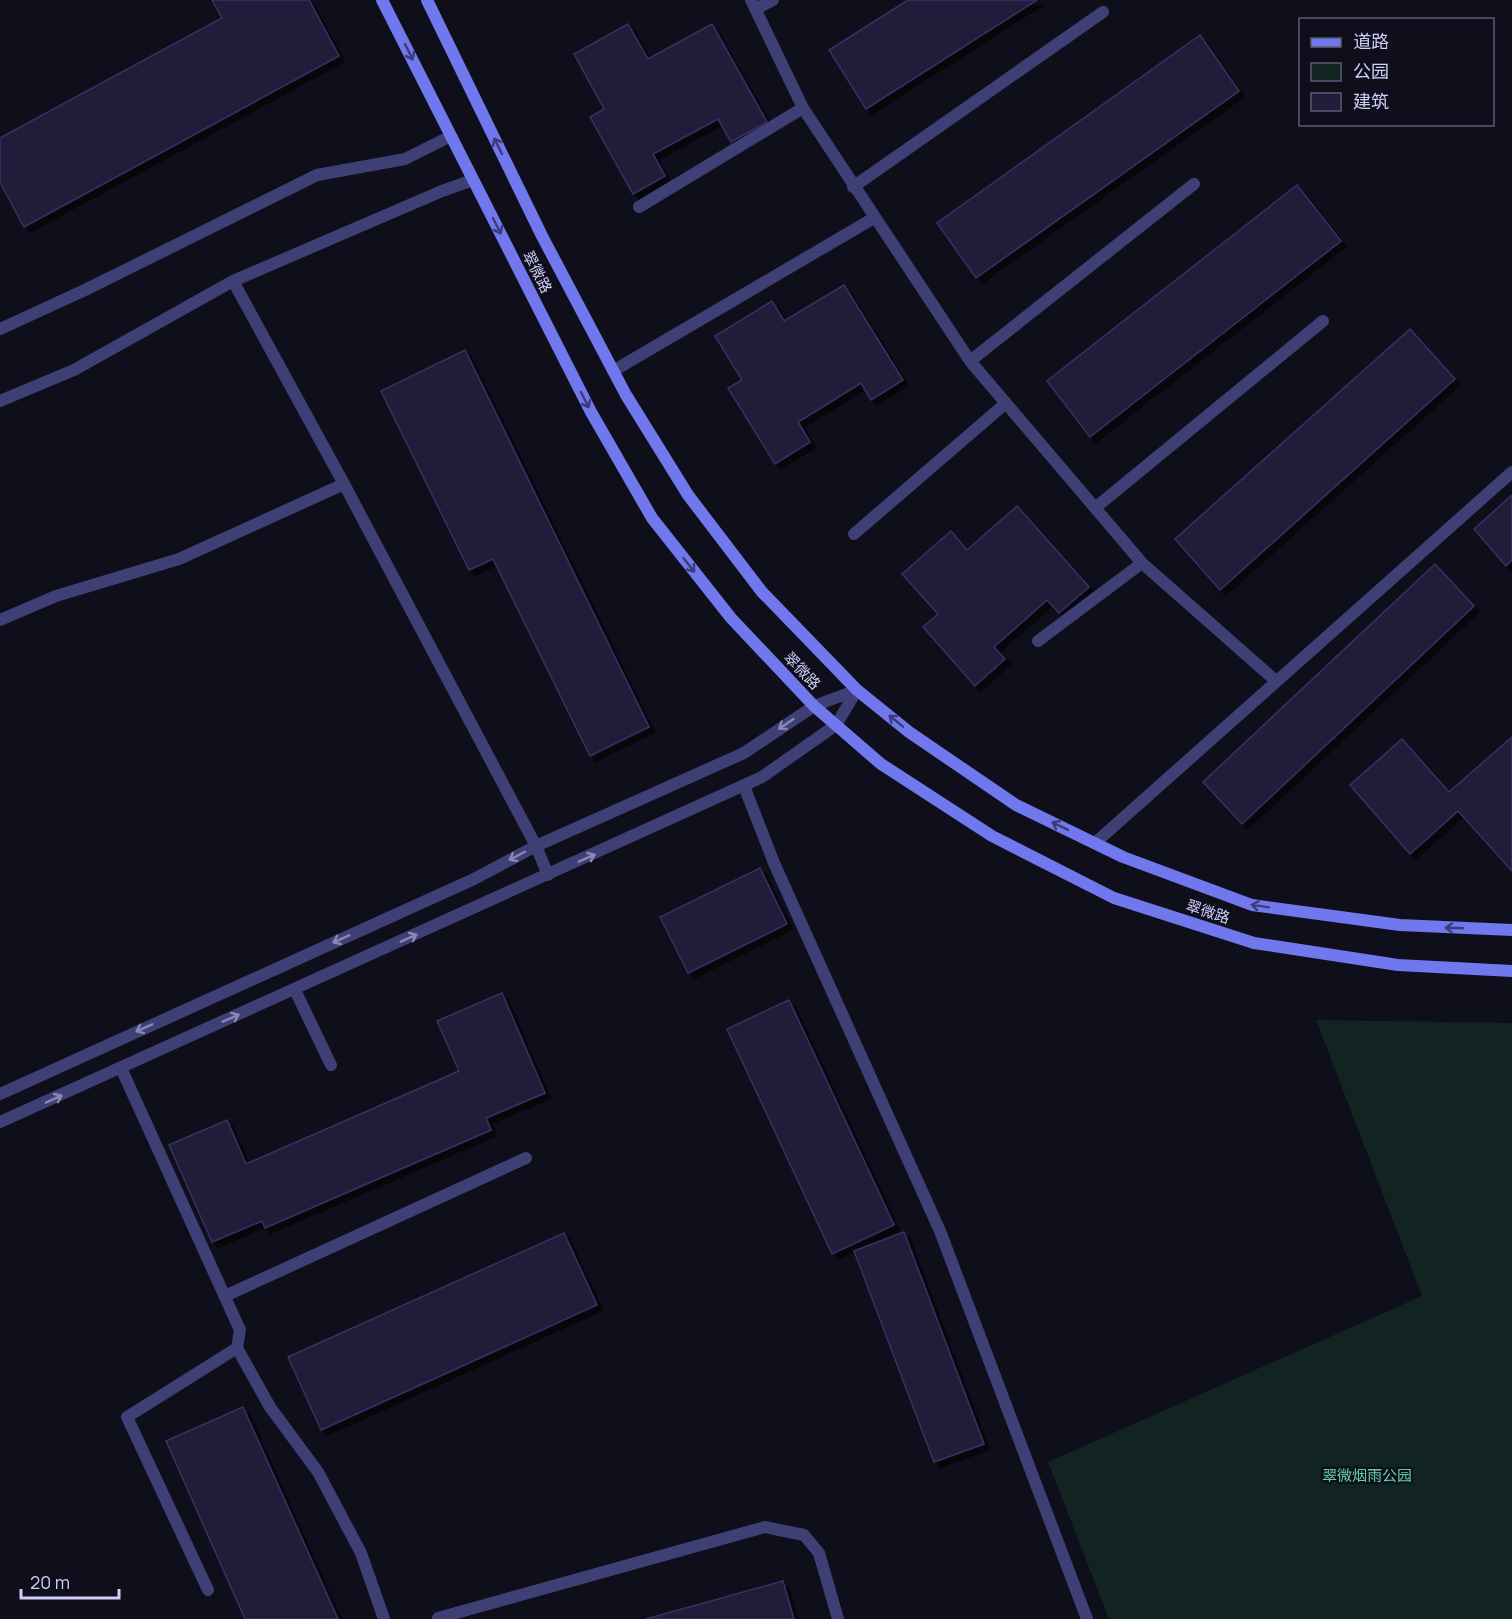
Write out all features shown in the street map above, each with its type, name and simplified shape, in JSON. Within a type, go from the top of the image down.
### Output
[{"type":"main road","name":"翠微路","points":[[382,0],[591,412],[652,518],[731,618],[814,706],[881,764],[992,836],[1114,898],[1254,943],[1398,965],[1512,971]]},
{"type":"main road","name":"翠微路","points":[[427,0],[542,237],[614,371],[688,495],[762,592],[857,690],[909,732],[1016,805],[1123,856],[1252,905],[1400,925],[1512,930]]},
{"type":"street","points":[[773,0],[754,5],[803,108],[970,361],[1142,563],[1276,681]]},
{"type":"street","points":[[853,186],[1103,12]]},
{"type":"street","points":[[639,207],[803,108]]},
{"type":"street","points":[[0,329],[87,289],[317,175],[405,159],[451,136]]},
{"type":"street","points":[[0,401],[74,370],[232,280],[473,180]]},
{"type":"street","points":[[970,361],[1194,184]]},
{"type":"street","points":[[614,371],[874,218]]},
{"type":"street","points":[[232,280],[344,484],[536,846],[548,875]]},
{"type":"street","points":[[1095,508],[1323,321]]},
{"type":"street","points":[[854,534],[1006,403]]},
{"type":"street","points":[[1095,843],[1512,471]]},
{"type":"street","points":[[0,620],[56,596],[179,559],[344,484]]},
{"type":"street","points":[[1038,641],[1142,563]]},
{"type":"street","points":[[0,1094],[474,879],[536,846],[744,753],[814,706],[857,690]]},
{"type":"street","points":[[0,1122],[762,777],[836,725],[857,690]]},
{"type":"street","points":[[744,786],[774,863],[940,1231],[1087,1619]]},
{"type":"street","points":[[295,990],[331,1065]]},
{"type":"street","points":[[121,1068],[240,1330],[237,1348],[270,1407],[318,1472],[360,1553],[384,1619]]},
{"type":"street","points":[[225,1296],[526,1158]]},
{"type":"street","points":[[207,1590],[127,1417],[237,1348]]},
{"type":"street","points":[[438,1618],[765,1527],[804,1535],[819,1552],[838,1619]]},
{"type":"green space","name":"翠微烟雨公园","points":[[1316,1020],[1512,1023],[1512,1619],[1109,1619],[1048,1462],[1422,1296]]},
{"type":"building","points":[[212,0],[309,0],[339,56],[24,227],[0,182],[0,138],[222,18]]},
{"type":"building","points":[[908,0],[1037,0],[866,109],[829,50]]},
{"type":"building","points":[[628,24],[648,59],[712,24],[767,122],[731,142],[718,119],[653,154],[665,176],[633,194],[590,117],[604,109],[574,54]]},
{"type":"building","points":[[1200,35],[1239,91],[976,278],[937,223]]},
{"type":"building","points":[[1297,185],[1341,241],[1090,437],[1047,381]]},
{"type":"building","points":[[844,285],[903,380],[871,400],[861,383],[798,422],[810,442],[775,464],[728,388],[742,380],[715,336],[772,301],[784,321]]},
{"type":"building","points":[[1410,329],[1455,379],[1220,590],[1175,539]]},
{"type":"building","points":[[465,350],[649,727],[590,756],[493,559],[469,570],[381,391]]},
{"type":"building","points":[[1512,495],[1512,560],[1506,566],[1474,529]]},
{"type":"building","points":[[1017,506],[1089,587],[1059,613],[1047,600],[994,647],[1005,659],[975,686],[923,627],[938,614],[902,574],[951,531],[967,550]]},
{"type":"building","points":[[1435,564],[1474,606],[1242,824],[1203,782]]},
{"type":"building","points":[[1512,737],[1512,871],[1458,811],[1410,854],[1350,785],[1402,739],[1449,792]]},
{"type":"building","points":[[760,868],[787,924],[688,973],[660,917]]},
{"type":"building","points":[[502,993],[545,1093],[486,1118],[491,1130],[265,1228],[262,1221],[212,1242],[169,1145],[227,1120],[246,1164],[459,1071],[437,1021]]},
{"type":"building","points":[[789,1000],[894,1225],[832,1254],[727,1029]]},
{"type":"building","points":[[904,1232],[984,1444],[934,1462],[854,1251]]},
{"type":"building","points":[[564,1233],[597,1305],[321,1430],[288,1357]]},
{"type":"building","points":[[243,1407],[338,1619],[245,1619],[166,1441]]},
{"type":"building","points":[[783,1581],[794,1619],[646,1619]]}]
